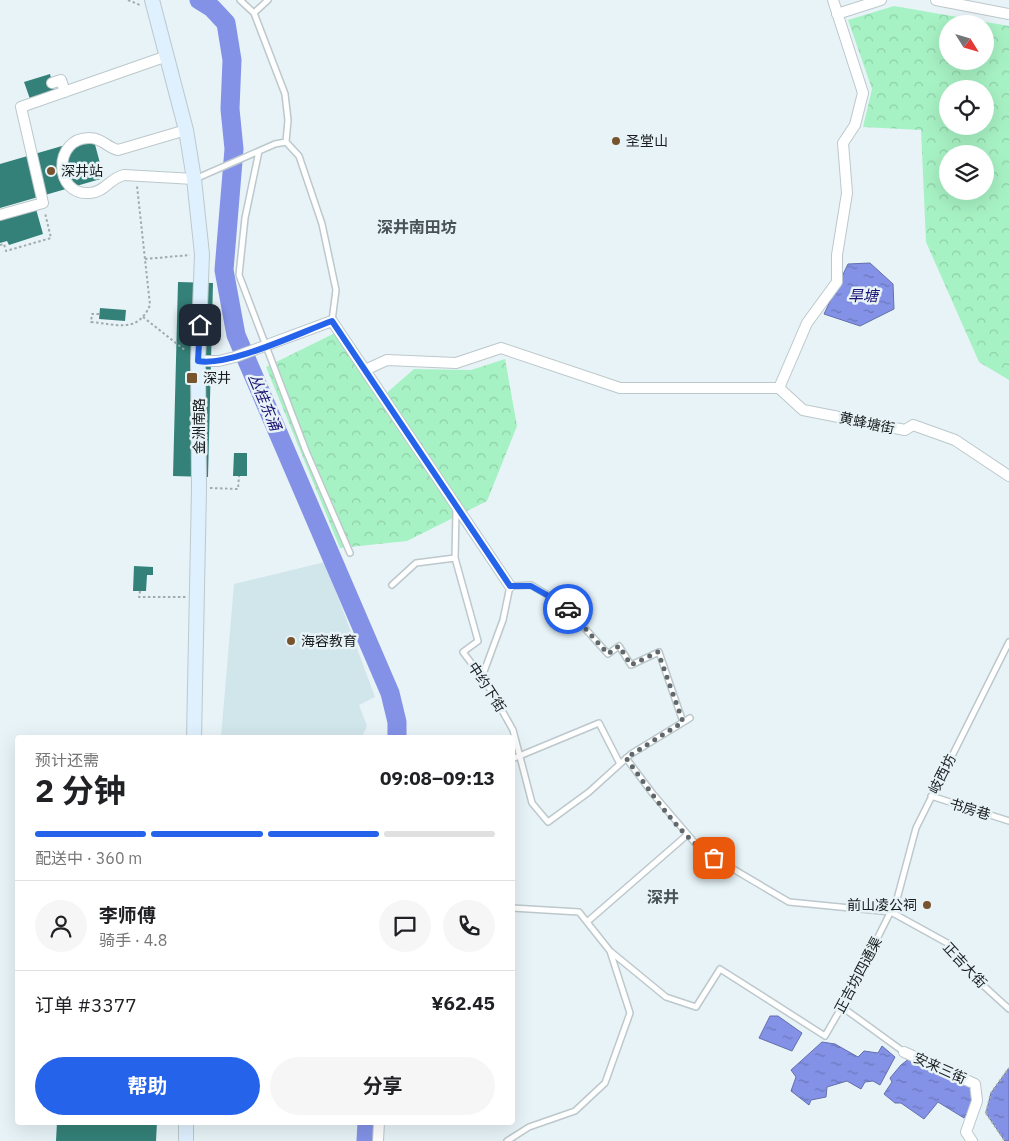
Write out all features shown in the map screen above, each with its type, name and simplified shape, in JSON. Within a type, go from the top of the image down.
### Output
[{"type":"main road","name":"金洲南路","points":[[152,1],[186,130],[194,179],[202,254],[198,361],[199,488],[194,735]]},
{"type":"main road","points":[[186,1125],[186,1141]]},
{"type":"street","points":[[365,370],[387,360],[456,363],[501,348],[620,388],[779,388],[806,323],[837,282],[837,255],[847,193],[843,143],[855,125],[863,93],[833,0]]},
{"type":"street","points":[[837,14],[881,0]]},
{"type":"street","points":[[936,0],[1009,14]]},
{"type":"street","points":[[0,215],[43,203],[21,107],[167,56]]},
{"type":"street","points":[[52,83],[62,80],[65,92]]},
{"type":"street","points":[[186,130],[118,150],[102,141],[84,138],[68,147],[61,163],[62,172],[71,187],[88,193],[105,188],[117,176],[136,174],[194,179]]},
{"type":"street","points":[[198,361],[219,361],[235,357],[332,321],[510,586]]},
{"type":"street","name":"黄蜂塘街","points":[[779,388],[803,410],[904,430],[913,425],[955,440],[1009,476]]},
{"type":"street","name":"安来三街","points":[[904,1052],[975,1084],[977,1101],[966,1132],[972,1141]]},
{"type":"street","points":[[378,1141],[379,1125]]},
{"type":"lane","points":[[240,0],[254,13],[285,94],[288,120],[286,142],[299,156],[322,224],[336,290],[332,321]]},
{"type":"lane","points":[[254,13],[268,0]]},
{"type":"lane","points":[[194,179],[258,151],[286,142]]},
{"type":"lane","points":[[258,151],[245,218],[239,275],[306,451],[350,553]]},
{"type":"lane","points":[[392,585],[416,563],[455,558],[456,507]]},
{"type":"lane","name":"中约下街","points":[[455,558],[478,641],[463,652],[482,677],[514,735]]},
{"type":"lane","points":[[482,677],[503,620],[510,586],[531,586],[563,604],[608,654],[619,646],[631,665],[658,652],[683,722]]},
{"type":"lane","name":"岐西坊","points":[[891,912],[897,899],[916,828],[1009,642]]},
{"type":"lane","name":"中约下街","points":[[515,739],[532,803],[548,822],[589,792],[626,758],[690,718]]},
{"type":"lane","points":[[515,758],[598,723],[620,764]]},
{"type":"lane","points":[[626,758],[701,850],[789,902],[891,912]]},
{"type":"lane","name":"书房巷","points":[[931,796],[1009,821]]},
{"type":"lane","points":[[587,922],[687,835]]},
{"type":"lane","points":[[507,1141],[529,1127],[575,1111],[604,1083],[630,1013],[610,952],[579,912],[515,908]]},
{"type":"lane","name":"正吉坊四通渠","points":[[610,952],[666,997],[696,1007],[720,969],[825,1036],[891,912]]},
{"type":"lane","name":"正吉大街","points":[[891,912],[948,944],[976,978],[1009,1009]]},
{"type":"lane","points":[[842,1007],[904,1052]]},
{"type":"path","points":[[99,314],[92,314],[90,322],[131,325],[144,317],[150,305],[136,174]]},
{"type":"path","points":[[0,246],[4,244],[6,251],[51,238],[43,203]]},
{"type":"path","points":[[145,259],[202,254]]},
{"type":"path","points":[[144,317],[198,361]]},
{"type":"path","points":[[199,488],[238,489],[239,476]]},
{"type":"path","points":[[140,591],[139,597],[197,598]]},
{"type":"path","points":[[986,1113],[991,1093],[1009,1068]]},
{"type":"path","points":[[980,1112],[986,1113],[1006,1141]]},
{"type":"shaded area","name":"海容教育","points":[[325,562],[375,697],[359,705],[367,726],[363,735],[221,735],[234,584]]},
{"type":"green space","points":[[894,6],[946,15],[939,15],[939,70],[994,70],[994,23],[1009,26],[1009,380],[979,362],[926,242],[921,130],[863,127],[872,89],[848,20]]},
{"type":"green space","points":[[335,333],[382,397],[414,369],[471,370],[505,359],[517,426],[487,501],[407,541],[340,548],[266,367]]},
{"type":"water","name":"旱塘","points":[[870,263],[893,284],[894,309],[860,326],[824,314],[848,264]]},
{"type":"water","points":[[770,1016],[778,1016],[802,1033],[792,1051],[759,1038]]},
{"type":"water","points":[[822,1042],[835,1044],[858,1057],[864,1051],[878,1053],[882,1046],[895,1057],[880,1085],[873,1081],[865,1082],[861,1089],[847,1081],[827,1087],[826,1097],[811,1100],[809,1105],[791,1091],[796,1077],[791,1070]]},
{"type":"water","points":[[910,1058],[974,1087],[974,1100],[964,1118],[938,1102],[924,1119],[901,1103],[895,1103],[884,1094],[892,1082],[890,1078]]},
{"type":"water","points":[[1009,1068],[1009,1141],[1005,1141],[986,1113],[991,1093]]},
{"type":"building","points":[[50,74],[55,92],[30,99],[24,82]]},
{"type":"building","name":"深井站","points":[[93,137],[104,178],[0,208],[0,164]]},
{"type":"building","points":[[36,209],[43,234],[9,245],[7,241],[0,243],[0,220]]},
{"type":"building","name":"深井","points":[[178,282],[213,283],[208,477],[173,476]]},
{"type":"building","points":[[100,308],[126,310],[125,321],[99,319]]},
{"type":"building","points":[[234,453],[247,453],[247,476],[233,476]]},
{"type":"building","points":[[134,566],[153,567],[153,575],[147,575],[146,591],[133,591]]},
{"type":"building","points":[[57,1125],[157,1125],[156,1141],[56,1141]]},
{"type":"waterway","name":"丛桂东涌","points":[[199,0],[212,8],[226,23],[232,60],[230,109],[234,149],[224,270],[236,335],[390,693],[397,722],[397,735]]},
{"type":"waterway","name":"丛桂东涌","points":[[366,1141],[367,1125]]},
{"type":"way so far","points":[[568,609],[608,654],[619,646],[631,665],[658,652],[683,722],[626,758],[687,835],[701,850],[714,858]]},
{"type":"place","name":"圣堂山","points":[[616,141]]},
{"type":"place","name":"深井站","points":[[51,171]]},
{"type":"place","name":"深井","points":[[192,378]]},
{"type":"place","name":"海容教育","points":[[291,641]]},
{"type":"place","name":"前山凌公祠","points":[[927,905]]},
{"type":"district","name":"深井南田坊","points":[[417,227]]},
{"type":"district","name":"深井","points":[[663,897]]},
{"type":"route","points":[[200,325],[198,361],[205,362],[235,357],[332,321],[510,586],[531,586],[563,604],[568,609]]}]
